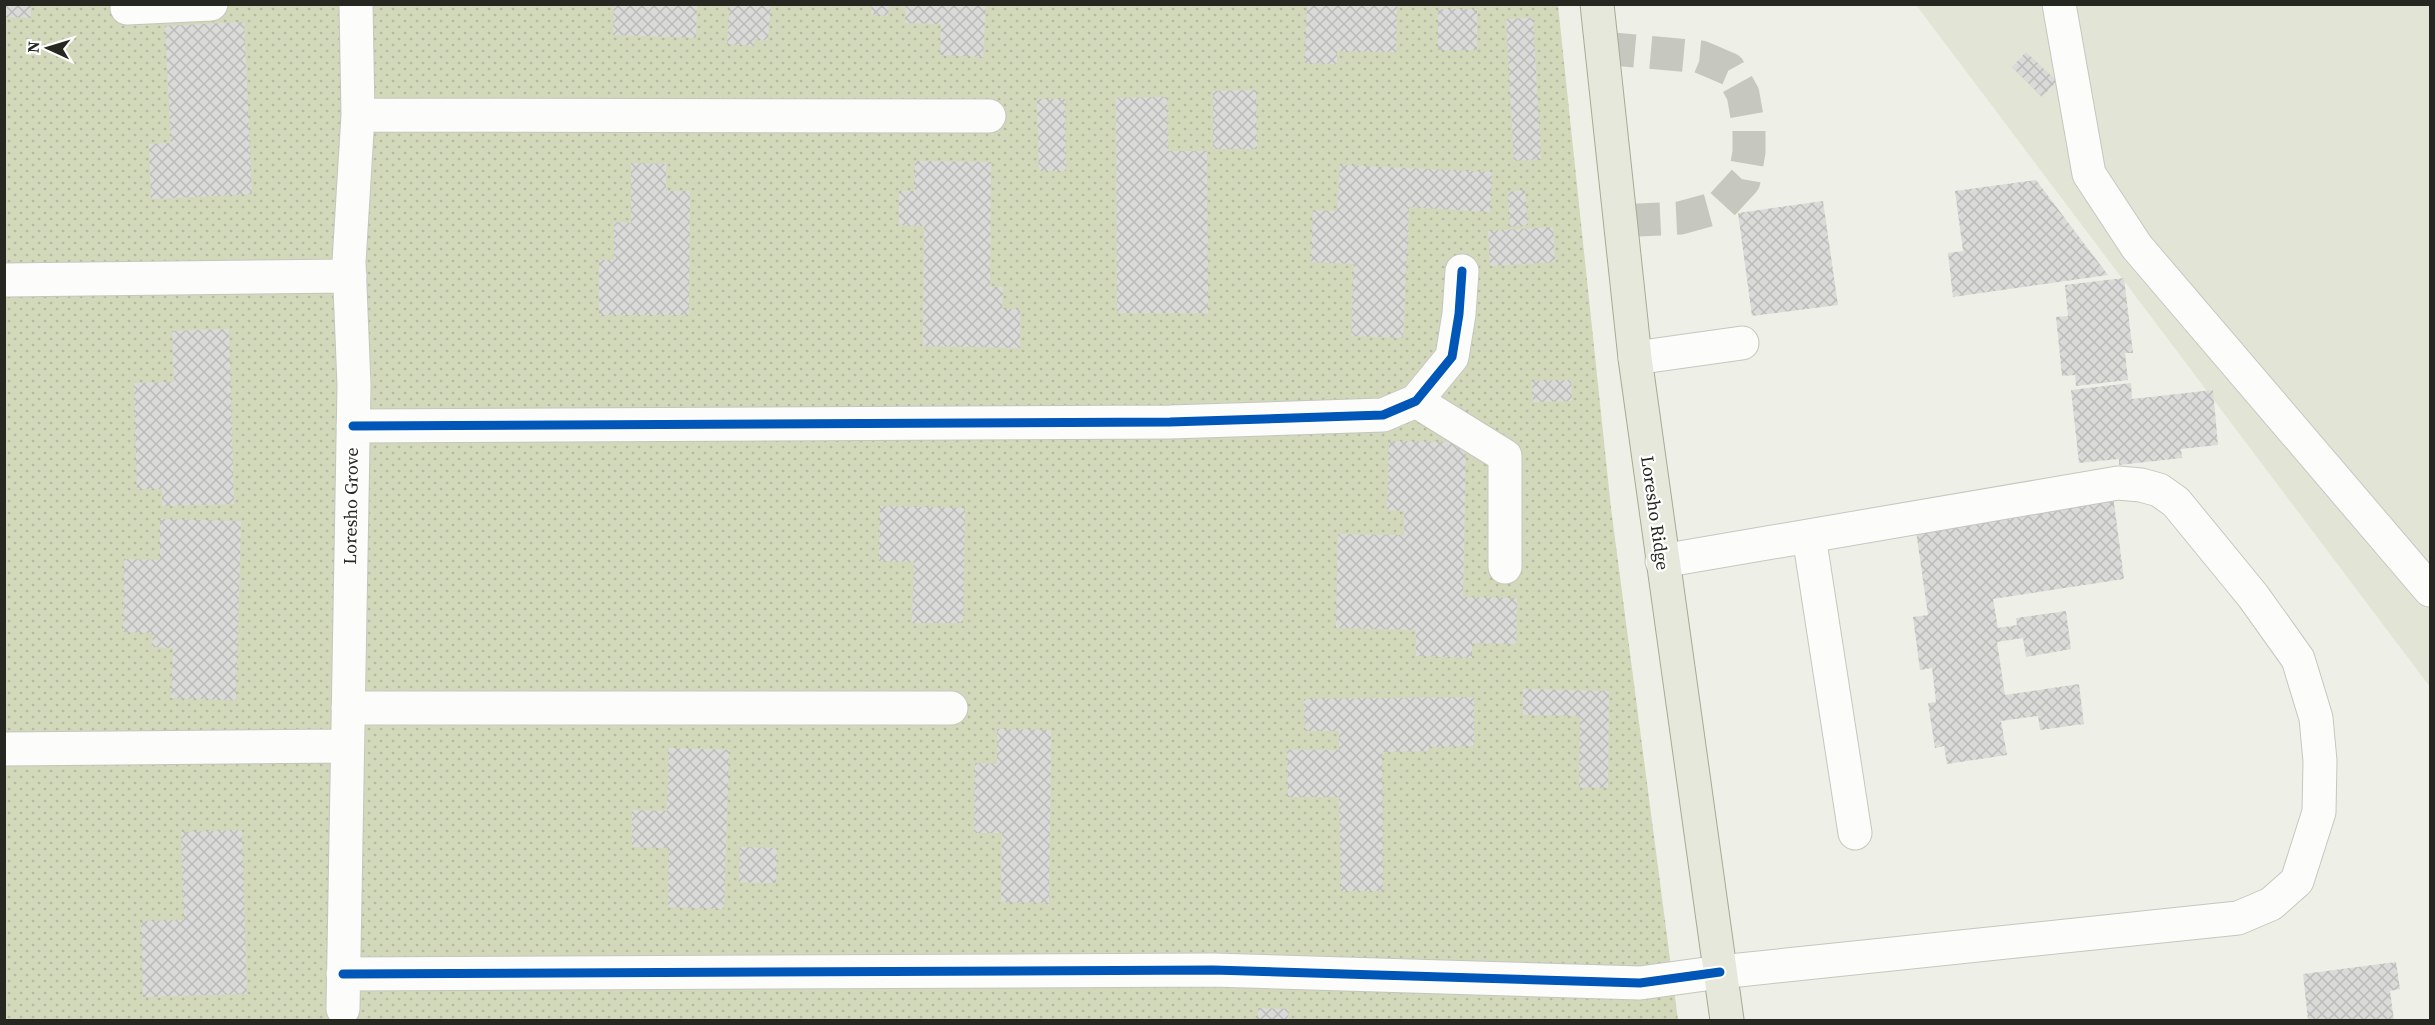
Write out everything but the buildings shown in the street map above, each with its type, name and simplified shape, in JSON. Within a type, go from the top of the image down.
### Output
[{"type":"main road","name":"Loresho Ridge","points":[[1596,4],[1635,358],[1727,1020]]},
{"type":"street","points":[[127,8],[211,4]]},
{"type":"street","name":"Loresho Grove","points":[[343,1009],[353,426],[349,269],[358,115],[356,4]]},
{"type":"street","points":[[2059,4],[2089,174],[2137,247],[2430,590]]},
{"type":"street","points":[[358,115],[989,116]]},
{"type":"street","points":[[4,266],[349,269]]},
{"type":"street","points":[[4,280],[349,269]]},
{"type":"street","points":[[353,426],[1170,422],[1383,415],[1416,401],[1452,357],[1460,314],[1462,271]]},
{"type":"street","points":[[1635,358],[1742,343]]},
{"type":"street","points":[[1416,401],[1505,456],[1505,567]]},
{"type":"street","points":[[343,974],[1213,970],[1640,983],[1720,972],[2238,918],[2271,904],[2297,881],[2319,812],[2320,761],[2316,718],[2298,659],[2253,596],[2176,502],[2159,490],[2141,485],[2118,483],[1662,561]]},
{"type":"street","points":[[1809,536],[1855,833]]},
{"type":"street","points":[[348,708],[951,708]]},
{"type":"street","points":[[4,749],[347,746]]},
{"type":"shaded area","points":[[1916,5],[2430,5],[2430,687]]},
{"type":"green space","points":[[5,5],[1558,5],[1611,508],[1678,1020],[5,1020]]},
{"type":"tunnel","points":[[1602,48],[1701,57],[1729,69],[1743,94],[1749,128],[1749,152],[1744,181],[1720,207],[1680,218],[1619,221]]},
{"type":"cycle path","points":[[353,426],[1170,422],[1383,415],[1416,401],[1452,357],[1459,314],[1462,271]]},
{"type":"cycle path","points":[[343,974],[1213,970],[1640,983],[1720,972]]}]
